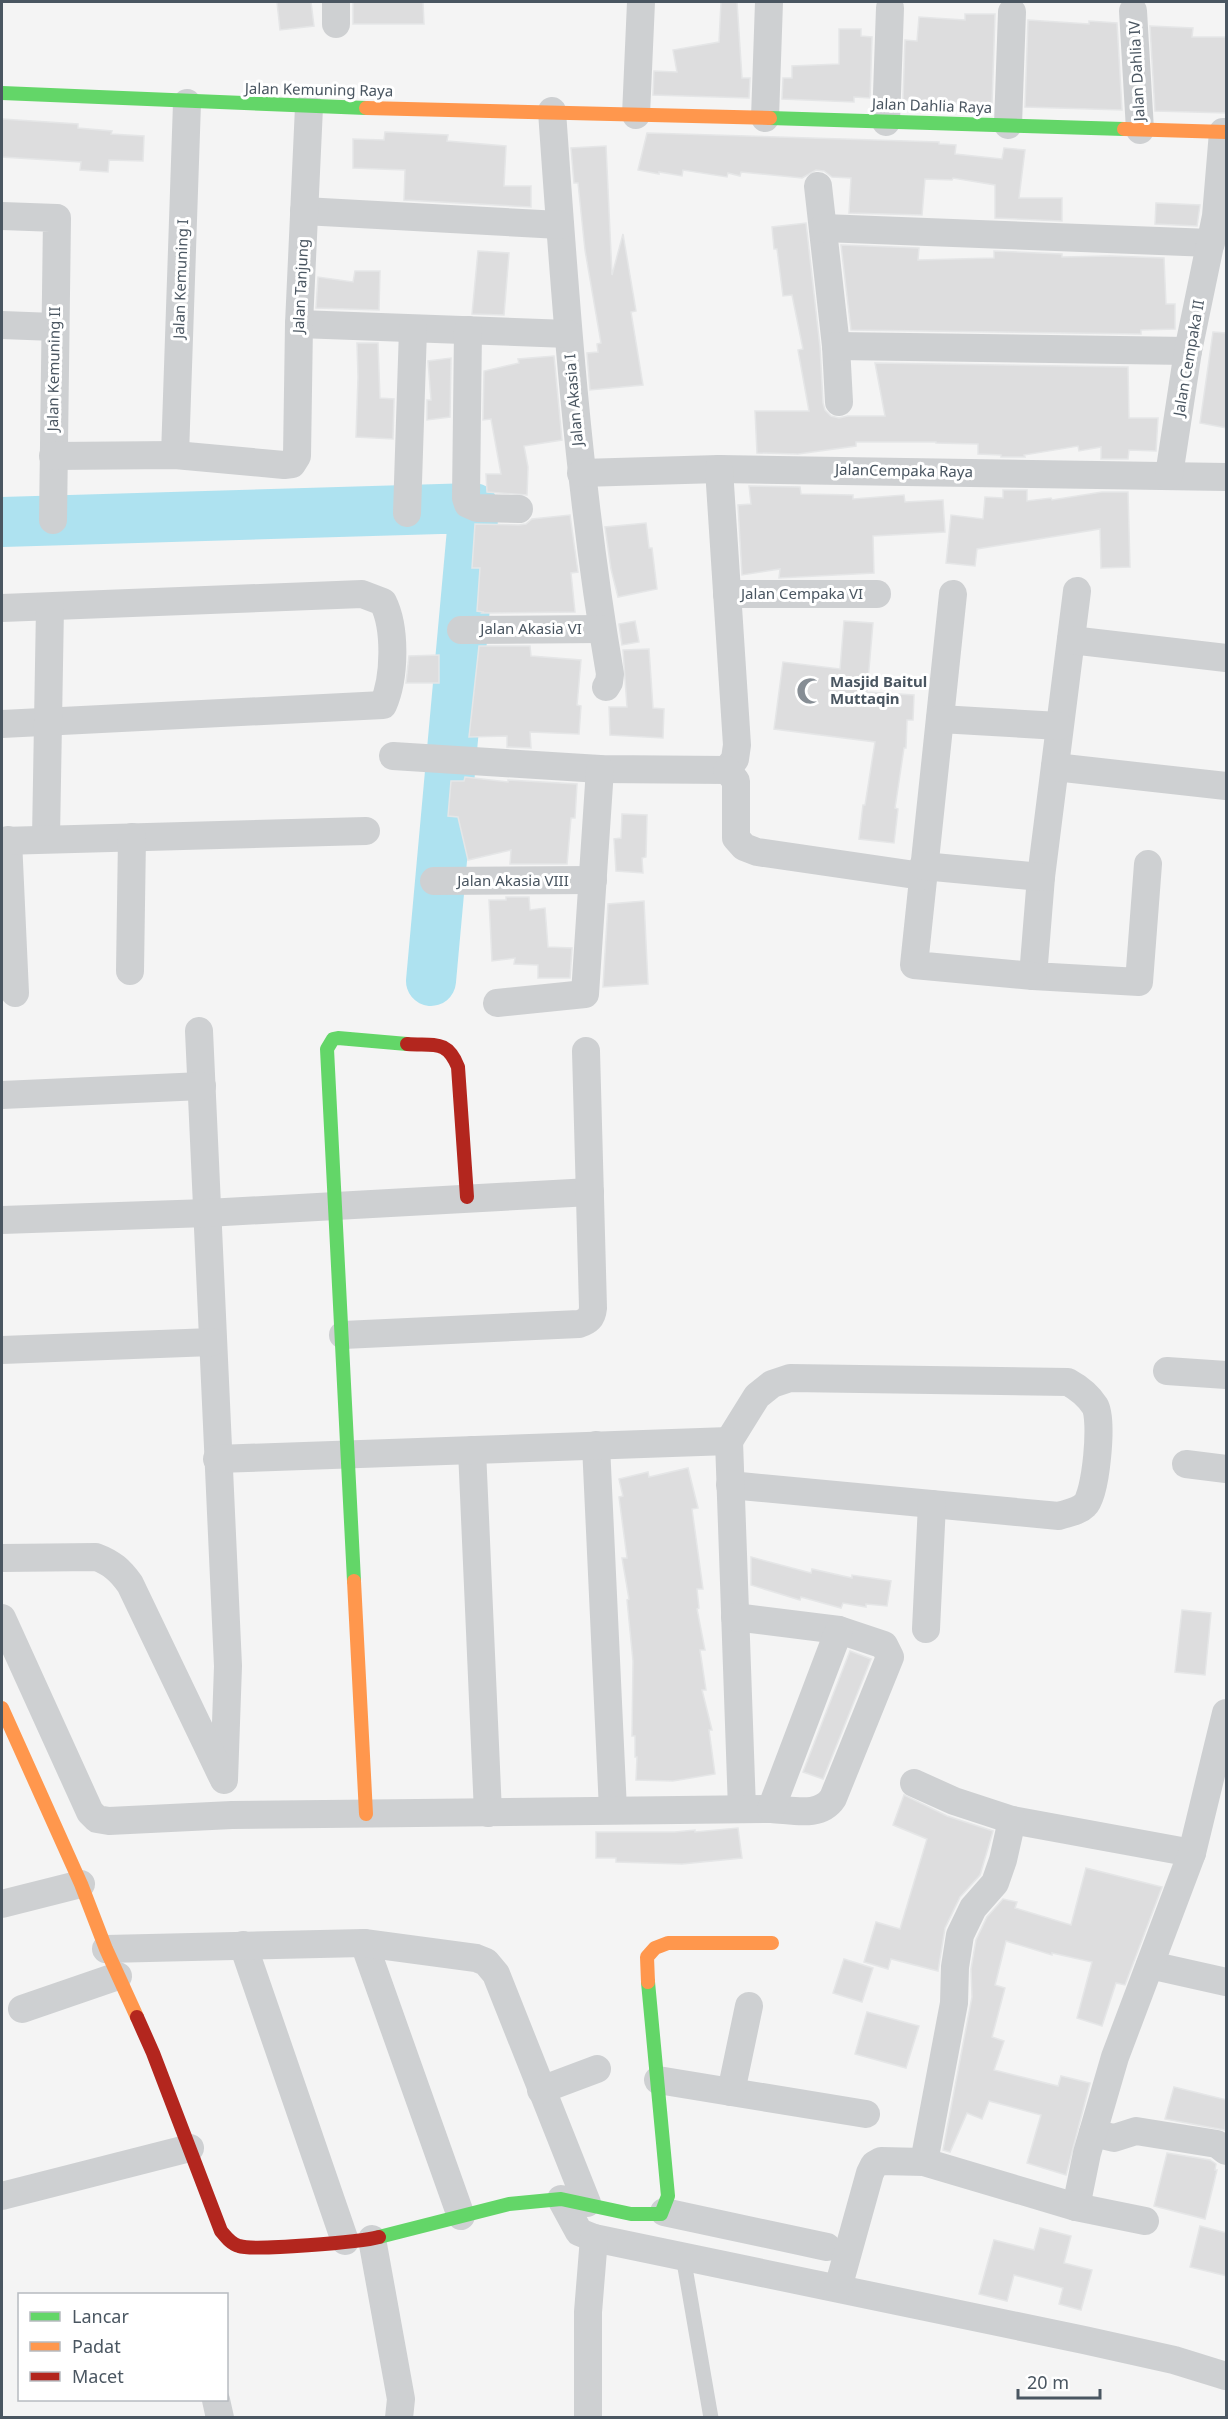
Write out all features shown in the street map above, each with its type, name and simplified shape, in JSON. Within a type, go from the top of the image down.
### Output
[{"type":"street","points":[[636,115],[641,2]]},
{"type":"street","points":[[765,118],[769,2]]},
{"type":"street","points":[[885,122],[890,8]]},
{"type":"street","name":"Jalan Dahlia IV","points":[[1133,11],[1140,130]]},
{"type":"street","points":[[1008,125],[1012,12]]},
{"type":"street","name":"Jalan Kemuning Raya","points":[[2,93],[187,103],[636,115]]},
{"type":"street","name":"Jalan Kemuning I","points":[[175,455],[187,103]]},
{"type":"street","name":"Jalan Tanjung","points":[[175,455],[284,465],[292,464],[297,456],[299,324],[309,107]]},
{"type":"street","name":"Jalan Akasia I","points":[[552,111],[568,334],[581,473],[610,674],[606,687]]},
{"type":"street","name":"Jalan Dahlia Raya","points":[[636,115],[1225,132]]},
{"type":"street","name":"Jalan Cempaka II","points":[[1169,475],[1188,351],[1216,216],[1225,132]]},
{"type":"street","points":[[818,186],[836,346],[839,402]]},
{"type":"street","points":[[304,211],[560,225]]},
{"type":"street","name":"Jalan Kemuning II","points":[[2,216],[57,218],[53,520]]},
{"type":"street","points":[[823,228],[1211,243]]},
{"type":"street","points":[[299,324],[568,334]]},
{"type":"street","points":[[2,325],[54,327]]},
{"type":"street","points":[[406,513],[413,328]]},
{"type":"street","points":[[468,330],[466,498],[468,504],[477,508],[519,509]]},
{"type":"street","points":[[836,346],[1188,351]]},
{"type":"street","points":[[53,456],[175,455]]},
{"type":"street","points":[[393,756],[600,769],[715,772],[727,770],[735,759],[737,746],[719,469]]},
{"type":"street","name":"JalanCempaka Raya","points":[[581,473],[719,469],[1227,477]]},
{"type":"street","points":[[1033,976],[1041,877],[1077,591]]},
{"type":"street","points":[[2,608],[362,594],[383,602],[391,617],[391,668],[388,693],[383,705],[2,724]]},
{"type":"street","name":"Jalan Cempaka VI","points":[[727,594],[877,594]]},
{"type":"street","points":[[953,594],[922,871],[914,965],[1033,976],[1139,982],[1148,864]]},
{"type":"street","points":[[46,838],[50,607]]},
{"type":"street","name":"Jalan Akasia VI","points":[[461,630],[602,629]]},
{"type":"street","points":[[1071,640],[1227,658]]},
{"type":"street","points":[[940,719],[1059,726]]},
{"type":"street","points":[[1055,767],[1227,786]]},
{"type":"street","points":[[497,1003],[585,994],[600,769]]},
{"type":"street","points":[[727,770],[736,781],[736,838],[744,847],[757,852],[922,871],[1041,877]]},
{"type":"street","points":[[15,993],[5,841],[46,838],[366,831]]},
{"type":"street","points":[[130,971],[132,837]]},
{"type":"street","name":"Jalan Akasia VIII","points":[[434,881],[593,880]]},
{"type":"street","points":[[199,1031],[228,1666],[224,1780]]},
{"type":"street","points":[[366,1814],[343,1335],[334,1205],[327,1049],[329,1043],[338,1038],[445,1047],[452,1052],[458,1066],[467,1197]]},
{"type":"street","points":[[343,1335],[579,1324],[588,1321],[593,1315],[593,1308],[586,1051]]},
{"type":"street","points":[[2,1095],[202,1086]]},
{"type":"street","points":[[2,1220],[207,1213],[590,1192]]},
{"type":"street","points":[[2,1350],[212,1342]]},
{"type":"street","points":[[1167,1371],[1227,1375]]},
{"type":"street","points":[[730,1485],[1059,1516],[1086,1505],[1093,1488],[1099,1423],[1096,1408],[1082,1390],[1068,1382],[790,1378],[772,1383],[757,1396],[729,1441],[730,1485],[742,1809]]},
{"type":"street","points":[[218,1459],[729,1441]]},
{"type":"street","points":[[596,1445],[614,1810]]},
{"type":"street","points":[[472,1450],[488,1812]]},
{"type":"street","points":[[1186,1464],[1227,1469]]},
{"type":"street","points":[[926,1629],[932,1504]]},
{"type":"street","points":[[2,1558],[96,1557],[110,1562],[121,1572],[130,1584],[224,1780],[232,1815]]},
{"type":"street","points":[[2,1618],[90,1812],[97,1819],[110,1821],[232,1815],[614,1810],[811,1811],[828,1806],[890,1657],[884,1645],[839,1630],[735,1617]]},
{"type":"street","points":[[771,1809],[839,1630]]},
{"type":"street","points":[[2,1708],[81,1884],[106,1949],[153,2053],[221,2231],[229,2240],[239,2246],[261,2247],[359,2240],[509,2204],[574,2201],[631,2214],[655,2215],[664,2211],[827,2247]]},
{"type":"street","points":[[1076,2207],[1093,2133],[1115,2057],[1192,1853],[1227,1713]]},
{"type":"street","points":[[914,1783],[954,1801],[1011,1820],[1192,1853]]},
{"type":"street","points":[[924,2162],[954,2003],[955,1967],[960,1935],[973,1908],[995,1883],[1003,1860],[1011,1820]]},
{"type":"street","points":[[2,1904],[81,1884]]},
{"type":"street","points":[[664,2211],[668,2196],[648,1993],[647,1957],[655,1948],[668,1943],[772,1942]]},
{"type":"street","points":[[106,1949],[364,1943],[464,1956],[486,1962],[496,1974],[541,2090],[574,2201],[579,2232],[594,2238],[1174,2360],[1227,2376]]},
{"type":"street","points":[[364,1943],[461,2216]]},
{"type":"street","points":[[243,1945],[359,2240],[401,2399],[399,2418]]},
{"type":"street","points":[[1150,1965],[1227,1982]]},
{"type":"street","points":[[22,2009],[118,1976]]},
{"type":"street","points":[[731,2092],[749,2006]]},
{"type":"street","points":[[541,2090],[597,2068]]},
{"type":"street","points":[[658,2080],[866,2114]]},
{"type":"street","points":[[1093,2133],[1114,2138],[1136,2131],[1217,2144],[1227,2151]]},
{"type":"street","points":[[2,2196],[190,2148]]},
{"type":"street","points":[[838,2288],[874,2165],[888,2160],[924,2162],[1076,2207],[1145,2221]]},
{"type":"street","points":[[588,2418],[588,2312],[594,2238]]},
{"type":"street","points":[[216,2401],[220,2418]]},
{"type":"lane","points":[[683,2256],[711,2418]]},
{"type":"building","points":[[277,2],[311,2],[314,26],[280,30]]},
{"type":"building","points":[[353,2],[423,2],[424,24],[353,24]]},
{"type":"building","points":[[721,2],[737,2],[742,78],[750,78],[749,98],[653,95],[654,71],[677,72],[673,50],[719,42]]},
{"type":"building","points":[[965,14],[995,14],[992,105],[903,100],[905,40],[917,41],[919,17],[965,20]]},
{"type":"building","points":[[1028,20],[1089,24],[1089,21],[1117,23],[1122,110],[1025,107]]},
{"type":"building","points":[[1150,26],[1193,28],[1192,37],[1227,37],[1227,113],[1155,111]]},
{"type":"building","points":[[839,29],[861,29],[861,36],[872,37],[870,98],[854,97],[854,102],[782,99],[783,78],[792,78],[792,66],[839,64]]},
{"type":"building","points":[[2,119],[78,124],[78,128],[112,131],[111,134],[144,136],[143,161],[109,160],[108,172],[80,170],[81,162],[2,157]]},
{"type":"building","points":[[385,132],[448,135],[447,141],[506,146],[504,186],[531,186],[531,207],[404,200],[405,170],[353,168],[353,139],[384,140]]},
{"type":"building","points":[[647,133],[939,142],[939,144],[956,145],[955,154],[1002,159],[1004,148],[1025,150],[1019,198],[1062,198],[1062,221],[995,218],[995,185],[953,178],[952,180],[925,179],[922,215],[849,213],[851,178],[832,177],[824,171],[816,170],[802,178],[741,172],[740,176],[728,173],[727,177],[683,170],[682,176],[638,170]]},
{"type":"building","points":[[606,146],[612,275],[623,234],[636,311],[631,312],[643,385],[590,390],[587,353],[598,352],[597,344],[601,343],[585,250],[578,183],[574,183],[571,148]]},
{"type":"building","points":[[1156,203],[1200,205],[1197,226],[1155,224]]},
{"type":"building","points":[[806,223],[820,347],[823,403],[825,410],[831,416],[839,418],[885,416],[875,363],[1128,367],[1129,418],[1158,418],[1156,451],[1129,450],[1128,459],[1101,459],[1101,447],[1079,451],[1078,446],[1024,455],[1025,457],[1001,457],[1001,455],[978,454],[978,444],[856,442],[856,446],[798,454],[757,453],[755,411],[809,411],[798,350],[803,349],[792,295],[783,296],[772,227]]},
{"type":"building","points":[[841,245],[919,248],[918,260],[994,258],[994,251],[1062,254],[1062,257],[1164,258],[1166,304],[1175,304],[1175,329],[1141,330],[1141,334],[851,330]]},
{"type":"building","points":[[478,251],[509,253],[504,315],[472,314]]},
{"type":"building","points":[[355,271],[380,271],[379,310],[316,308],[318,277],[353,282]]},
{"type":"building","points":[[1213,332],[1227,333],[1227,428],[1200,423]]},
{"type":"building","points":[[357,343],[378,343],[380,398],[394,399],[393,439],[356,437]]},
{"type":"building","points":[[554,356],[562,440],[524,446],[528,467],[527,495],[487,492],[486,474],[501,474],[491,419],[483,420],[484,371],[519,363],[518,359]]},
{"type":"building","points":[[451,358],[450,417],[427,420],[427,400],[431,400],[428,361]]},
{"type":"building","points":[[749,486],[800,487],[801,494],[853,495],[853,499],[904,495],[905,502],[943,500],[945,532],[873,536],[874,573],[779,578],[780,569],[742,575],[738,505],[751,504]]},
{"type":"building","points":[[1003,490],[1027,490],[1027,501],[1051,498],[1052,500],[1102,492],[1128,492],[1130,567],[1101,568],[1100,529],[977,549],[975,566],[946,563],[951,515],[983,519],[985,497],[1003,498]]},
{"type":"building","points":[[570,515],[578,572],[571,573],[575,612],[482,613],[477,611],[480,568],[472,568],[475,524],[519,525],[526,524],[532,519]]},
{"type":"building","points":[[646,523],[649,548],[652,548],[657,589],[618,597],[605,527]]},
{"type":"building","points":[[635,621],[639,642],[622,645],[619,624]]},
{"type":"building","points":[[844,621],[873,623],[867,692],[914,695],[913,720],[907,720],[906,748],[904,748],[895,808],[898,809],[894,843],[859,839],[875,742],[774,729],[783,662],[840,669]]},
{"type":"building","points":[[479,646],[530,646],[531,656],[581,660],[577,705],[581,706],[579,734],[530,732],[531,748],[507,747],[507,736],[469,737]]},
{"type":"building","points":[[649,649],[653,708],[664,709],[663,738],[610,735],[609,707],[627,707],[623,650]]},
{"type":"building","points":[[439,655],[439,683],[406,683],[409,656]]},
{"type":"building","points":[[465,777],[508,782],[508,780],[577,784],[575,818],[571,818],[567,864],[510,864],[511,850],[468,860],[458,817],[448,816],[451,781],[464,781]]},
{"type":"building","points":[[622,814],[647,815],[646,857],[642,858],[643,873],[616,871],[614,839],[621,838]]},
{"type":"building","points":[[506,897],[529,897],[530,910],[545,908],[548,947],[572,948],[570,978],[538,978],[538,965],[514,964],[515,958],[492,961],[489,900],[506,900]]},
{"type":"building","points":[[644,901],[648,984],[603,987],[608,904]]},
{"type":"building","points":[[688,1468],[698,1508],[692,1509],[703,1589],[697,1589],[699,1608],[697,1609],[705,1650],[700,1650],[706,1690],[702,1690],[712,1730],[709,1730],[715,1774],[673,1781],[636,1780],[637,1757],[635,1757],[635,1736],[632,1736],[633,1661],[627,1600],[629,1599],[622,1558],[627,1558],[619,1497],[623,1496],[619,1479],[648,1472],[649,1477]]},
{"type":"building","points":[[751,1557],[811,1573],[812,1569],[852,1578],[852,1575],[891,1581],[887,1606],[866,1604],[866,1607],[843,1603],[841,1608],[801,1597],[800,1600],[751,1585]]},
{"type":"building","points":[[1182,1610],[1211,1613],[1205,1675],[1175,1672]]},
{"type":"building","points":[[850,1651],[871,1659],[823,1779],[803,1772]]},
{"type":"building","points":[[904,1795],[947,1816],[993,1831],[980,1875],[960,1897],[945,1928],[938,1971],[891,1959],[888,1969],[864,1962],[876,1922],[900,1929],[927,1839],[893,1825]]},
{"type":"building","points":[[738,1828],[742,1858],[682,1864],[616,1862],[616,1858],[596,1858],[596,1832],[695,1830],[695,1832]]},
{"type":"building","points":[[1086,1868],[1162,1887],[1125,1985],[1116,1983],[1102,2026],[1077,2018],[1092,1962],[1052,1953],[1052,1955],[1006,1941],[995,1985],[1005,1988],[992,2037],[1004,2041],[994,2070],[1058,2086],[1061,2076],[1090,2083],[1066,2175],[1027,2163],[1041,2115],[989,2101],[982,2119],[967,2113],[950,2152],[943,2150],[972,1997],[971,1969],[976,1940],[987,1917],[1003,1899],[1017,1902],[1015,1908],[1071,1925]]},
{"type":"building","points":[[844,1959],[873,1968],[862,2002],[833,1993]]},
{"type":"building","points":[[867,2012],[919,2026],[906,2068],[855,2054]]},
{"type":"building","points":[[1174,2087],[1227,2100],[1225,2130],[1165,2119]]},
{"type":"building","points":[[1167,2153],[1210,2160],[1216,2164],[1215,2170],[1217,2170],[1205,2219],[1154,2206]]},
{"type":"building","points":[[1200,2226],[1227,2233],[1227,2276],[1190,2267]]},
{"type":"building","points":[[1040,2228],[1071,2236],[1064,2263],[1092,2270],[1081,2310],[1059,2304],[1063,2288],[1014,2275],[1007,2301],[979,2294],[994,2240],[1034,2250]]},
{"type":"waterway","points":[[2,522],[474,508],[431,981]]},
{"type":"traffic: fast","points":[[2,93],[366,108]]},
{"type":"traffic: fast","points":[[770,118],[1124,129]]},
{"type":"traffic: fast","points":[[354,1581],[327,1049],[333,1039],[338,1038],[407,1044]]},
{"type":"traffic: fast","points":[[379,2237],[509,2204],[561,2199],[631,2214],[661,2214],[668,2196],[648,1982]]},
{"type":"traffic: slow","points":[[366,108],[770,118]]},
{"type":"traffic: slow","points":[[1124,129],[1226,132]]},
{"type":"traffic: slow","points":[[354,1581],[366,1814]]},
{"type":"traffic: slow","points":[[2,1708],[81,1884],[106,1949],[137,2017]]},
{"type":"traffic: slow","points":[[648,1982],[647,1957],[655,1948],[668,1943],[772,1943]]},
{"type":"traffic: jam","points":[[407,1044],[444,1048],[454,1058],[458,1067],[467,1197]]},
{"type":"traffic: jam","points":[[137,2017],[221,2231],[229,2240],[239,2246],[285,2247],[379,2237]]},
{"type":"place","name":"Masjid Baitul Muttaqin","points":[[810,691]]}]
